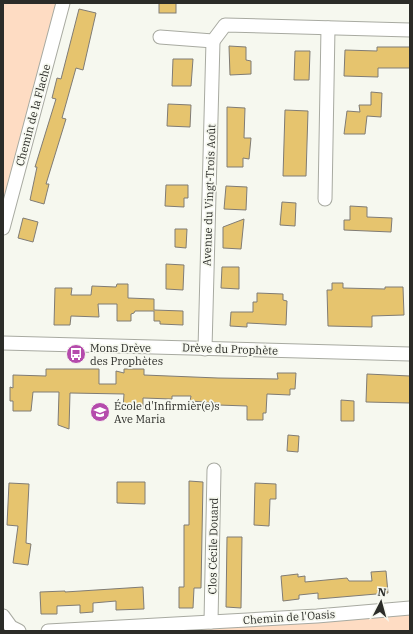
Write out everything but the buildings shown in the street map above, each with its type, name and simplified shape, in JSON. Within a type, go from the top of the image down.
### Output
[{"type":"street","name":"Chemin de la Flache","points":[[3,228],[63,3]]},
{"type":"street","points":[[160,37],[213,41],[225,25],[410,30]]},
{"type":"street","points":[[324,199],[328,28]]},
{"type":"street","name":"Avenue du Vingt-Trois Août","points":[[205,349],[213,41]]},
{"type":"street","name":"Drève du Prophète","points":[[3,343],[410,354]]},
{"type":"street","name":"Clos Cécile Douard","points":[[210,622],[214,470]]},
{"type":"street","name":"Chemin de l'Oasis","points":[[48,631],[210,622],[410,608]]},
{"type":"street","points":[[3,616],[11,627],[19,631]]},
{"type":"shaded area","points":[[3,3],[63,3],[3,228]]},
{"type":"shaded area","points":[[410,608],[410,631],[133,631]]},
{"type":"place","name":"Mons Drève des Prophètes","points":[[76,354]]},
{"type":"place","name":"École d'Infirmièr(e)s Ave Maria","points":[[100,412]]}]
